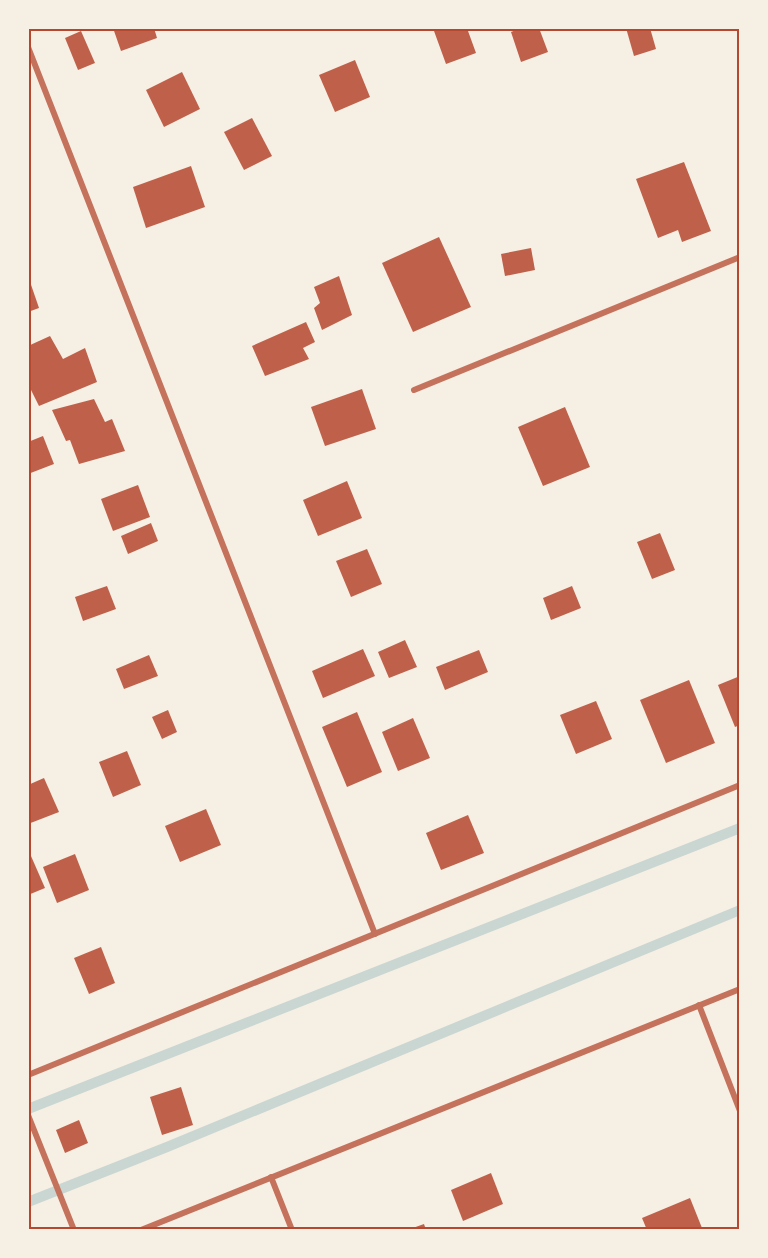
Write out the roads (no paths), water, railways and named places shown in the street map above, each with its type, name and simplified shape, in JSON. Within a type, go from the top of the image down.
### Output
[{"type":"street","points":[[28,47],[375,934]]},
{"type":"street","points":[[414,390],[740,257]]},
{"type":"street","points":[[28,1076],[740,784]]},
{"type":"street","points":[[141,1230],[740,989]]},
{"type":"street","points":[[699,1005],[740,1111]]},
{"type":"street","points":[[28,1115],[74,1230]]},
{"type":"street","points":[[271,1177],[292,1230]]},
{"type":"waterway","points":[[28,1109],[740,828]]},
{"type":"waterway","points":[[28,1202],[167,1147],[740,910]]}]
